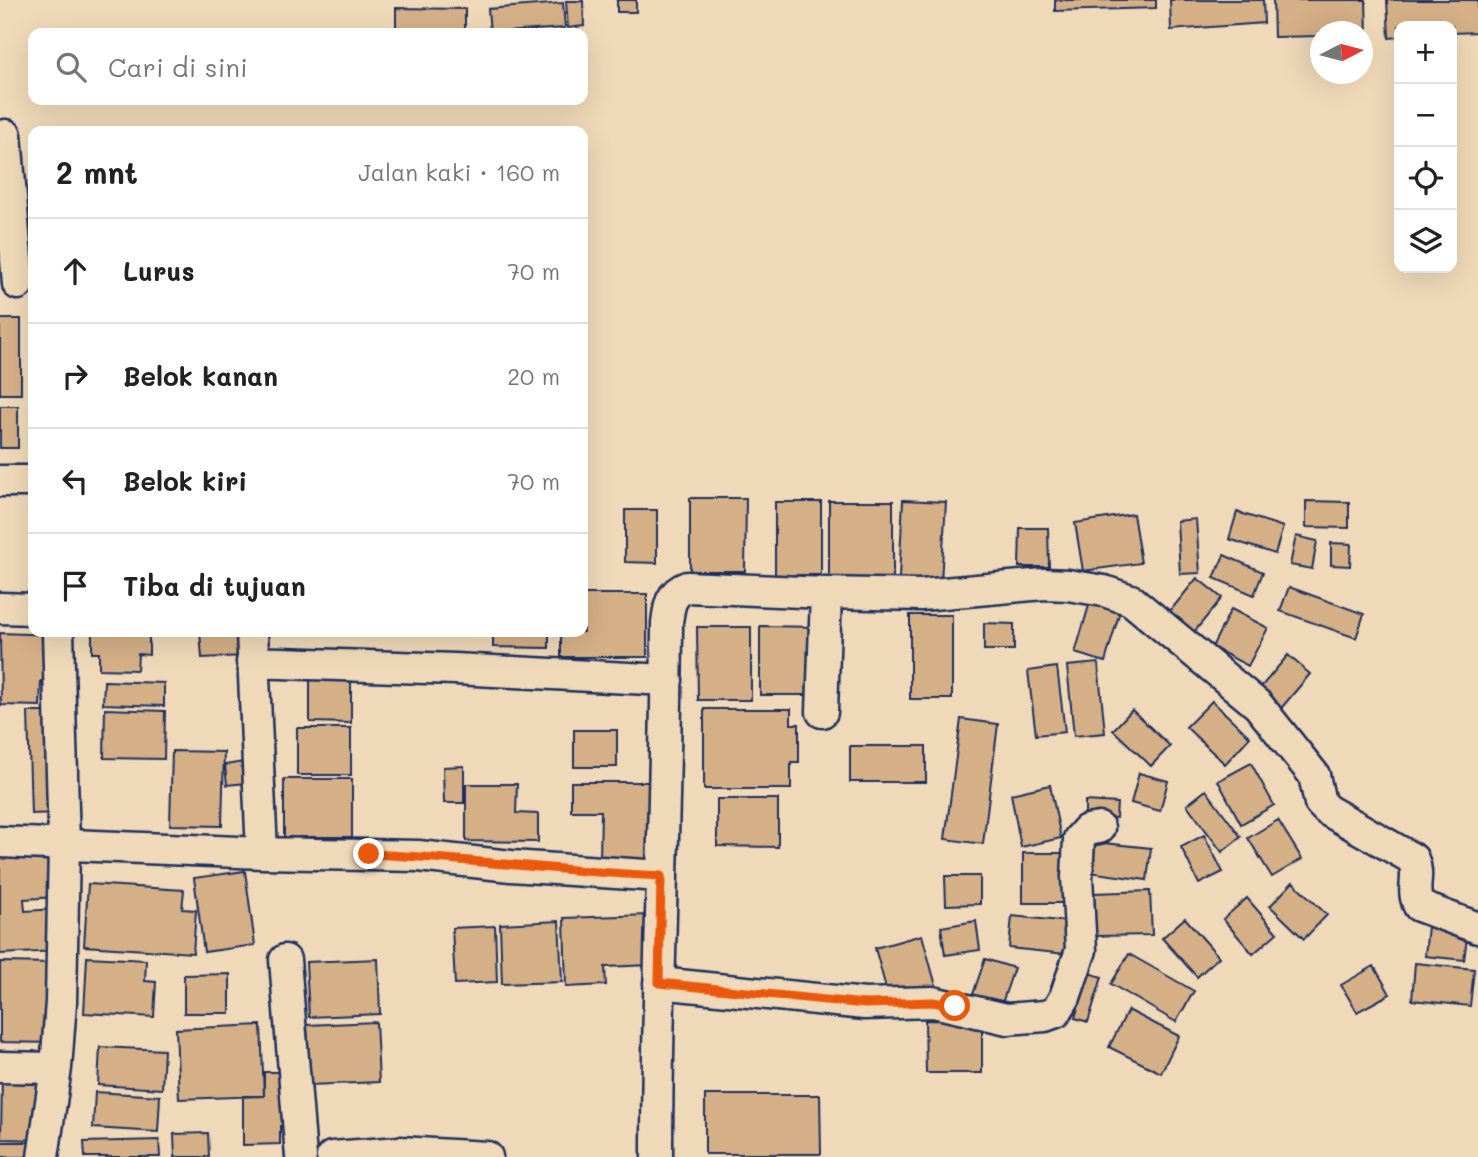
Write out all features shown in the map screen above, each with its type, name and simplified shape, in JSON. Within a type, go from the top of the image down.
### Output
[{"type":"street","points":[[6,135],[17,284]]},
{"type":"street","points":[[0,481],[28,481]]},
{"type":"street","points":[[657,1157],[667,623],[670,602],[678,590],[687,587],[920,595],[1068,584],[1131,600],[1258,705],[1314,775],[1320,803],[1327,810],[1413,859],[1418,876],[1413,888],[1419,906],[1478,928]]},
{"type":"street","points":[[822,712],[826,593]]},
{"type":"street","points":[[0,608],[28,609]]},
{"type":"street","points":[[43,1157],[56,1068],[61,1002],[64,845],[58,637]]},
{"type":"street","points":[[252,637],[261,853]]},
{"type":"street","points":[[252,662],[455,668],[667,680]]},
{"type":"street","points":[[659,983],[865,1004],[933,1002],[1007,1019],[1045,1016],[1056,1012],[1065,997],[1081,950],[1077,877],[1079,839],[1087,830],[1099,828]]},
{"type":"street","points":[[0,842],[261,853],[418,856],[511,866],[661,876]]},
{"type":"street","points":[[285,960],[301,1157]]},
{"type":"street","points":[[0,1067],[56,1068]]},
{"type":"street","points":[[332,1157],[400,1152],[487,1157]]},
{"type":"building","points":[[617,0],[636,0],[636,12],[617,12]]},
{"type":"building","points":[[1055,0],[1156,0],[1156,8],[1055,11]]},
{"type":"building","points":[[1170,0],[1263,0],[1264,23],[1171,30]]},
{"type":"building","points":[[1273,0],[1366,0],[1367,21],[1310,21],[1310,36],[1274,37]]},
{"type":"building","points":[[1387,0],[1478,0],[1478,32],[1457,33],[1457,21],[1394,21],[1394,38],[1389,38]]},
{"type":"building","points":[[566,1],[583,1],[584,26],[568,28]]},
{"type":"building","points":[[563,3],[565,28],[490,28],[488,9]]},
{"type":"building","points":[[396,8],[465,9],[465,28],[396,28]]},
{"type":"building","points":[[0,319],[21,319],[21,394],[0,394]]},
{"type":"building","points":[[0,406],[18,406],[18,448],[0,448]]},
{"type":"building","points":[[690,498],[746,498],[745,571],[690,571]]},
{"type":"building","points":[[903,500],[946,502],[941,581],[899,578]]},
{"type":"building","points":[[829,501],[893,501],[893,578],[829,578]]},
{"type":"building","points":[[1306,501],[1349,502],[1349,528],[1306,527]]},
{"type":"building","points":[[775,502],[821,502],[821,575],[775,575]]},
{"type":"building","points":[[625,510],[657,510],[657,563],[625,562]]},
{"type":"building","points":[[1237,512],[1283,527],[1275,554],[1229,539]]},
{"type":"building","points":[[1133,514],[1141,563],[1083,571],[1075,523]]},
{"type":"building","points":[[1196,519],[1200,573],[1180,574],[1177,521]]},
{"type":"building","points":[[1020,528],[1048,528],[1049,567],[1019,567]]},
{"type":"building","points":[[1296,536],[1317,541],[1312,569],[1290,565]]},
{"type":"building","points":[[1331,543],[1351,544],[1350,566],[1331,565]]},
{"type":"building","points":[[1224,555],[1263,572],[1254,595],[1214,578]]},
{"type":"building","points":[[1197,578],[1222,598],[1186,642],[1161,622]]},
{"type":"building","points":[[1289,587],[1364,614],[1356,638],[1280,611]]},
{"type":"building","points":[[588,594],[647,594],[647,657],[561,657],[561,637],[588,637]]},
{"type":"building","points":[[1090,602],[1120,611],[1105,662],[1075,653]]},
{"type":"building","points":[[1231,609],[1268,628],[1248,666],[1212,647]]},
{"type":"building","points":[[910,615],[952,615],[952,699],[910,699]]},
{"type":"building","points":[[984,623],[1014,624],[1014,650],[984,650]]},
{"type":"building","points":[[760,626],[821,627],[821,695],[760,695]]},
{"type":"building","points":[[697,627],[751,627],[751,700],[698,700]]},
{"type":"building","points":[[0,633],[53,637],[52,681],[41,681],[40,706],[1,705]]},
{"type":"building","points":[[92,637],[149,637],[149,655],[138,654],[137,670],[99,669],[99,653],[92,653]]},
{"type":"building","points":[[200,637],[243,637],[245,656],[202,658]]},
{"type":"building","points":[[493,637],[549,637],[549,648],[493,647]]},
{"type":"building","points":[[1288,655],[1310,674],[1278,712],[1256,693]]},
{"type":"building","points":[[1098,663],[1105,733],[1074,736],[1067,666]]},
{"type":"building","points":[[1057,667],[1065,732],[1036,735],[1028,671]]},
{"type":"building","points":[[310,676],[351,676],[351,723],[310,722]]},
{"type":"building","points":[[104,681],[164,683],[164,706],[103,704]]},
{"type":"building","points":[[1212,701],[1250,737],[1225,764],[1186,727]]},
{"type":"building","points":[[105,709],[165,711],[164,759],[104,758]]},
{"type":"building","points":[[704,709],[791,709],[791,724],[799,724],[799,762],[791,762],[791,789],[704,789]]},
{"type":"building","points":[[1132,710],[1170,746],[1151,766],[1113,730]]},
{"type":"building","points":[[28,712],[55,712],[58,813],[31,814]]},
{"type":"building","points":[[961,719],[998,724],[983,844],[945,839]]},
{"type":"building","points":[[297,728],[351,728],[351,775],[297,775]]},
{"type":"building","points":[[574,730],[617,730],[617,767],[574,767]]},
{"type":"building","points":[[850,746],[926,746],[926,782],[850,782]]},
{"type":"building","points":[[172,751],[224,752],[222,826],[170,825]]},
{"type":"building","points":[[244,762],[246,783],[227,785],[225,765]]},
{"type":"building","points":[[1251,763],[1274,805],[1241,824],[1218,781]]},
{"type":"building","points":[[464,766],[464,803],[444,803],[443,767]]},
{"type":"building","points":[[1139,773],[1168,781],[1160,811],[1131,803]]},
{"type":"building","points":[[284,779],[352,779],[352,837],[284,837]]},
{"type":"building","points":[[571,782],[654,782],[650,860],[600,860],[601,811],[571,811]]},
{"type":"building","points":[[466,784],[517,784],[516,813],[538,814],[538,842],[466,841]]},
{"type":"building","points":[[1050,785],[1061,838],[1021,847],[1011,794]]},
{"type":"building","points":[[1206,790],[1241,837],[1222,852],[1187,805]]},
{"type":"building","points":[[717,799],[778,799],[778,847],[717,846]]},
{"type":"building","points":[[1085,801],[1117,803],[1116,818],[1085,815]]},
{"type":"building","points":[[1278,820],[1302,859],[1272,877],[1248,838]]},
{"type":"building","points":[[1204,835],[1223,872],[1199,884],[1181,847]]},
{"type":"building","points":[[1093,842],[1151,848],[1147,880],[1089,872]]},
{"type":"building","points":[[55,853],[57,897],[24,899],[25,911],[55,909],[58,951],[0,954],[0,856]]},
{"type":"building","points":[[1023,853],[1070,853],[1070,903],[1023,903]]},
{"type":"building","points":[[245,871],[255,945],[204,952],[194,878]]},
{"type":"building","points":[[945,876],[980,876],[980,904],[946,905]]},
{"type":"building","points":[[1293,882],[1327,915],[1304,939],[1270,906]]},
{"type":"building","points":[[88,884],[184,890],[182,909],[196,910],[193,953],[84,946]]},
{"type":"building","points":[[1150,891],[1152,935],[1095,936],[1094,893]]},
{"type":"building","points":[[1247,898],[1277,933],[1253,954],[1223,919]]},
{"type":"building","points":[[649,915],[651,965],[605,967],[606,985],[566,987],[564,918]]},
{"type":"building","points":[[1012,916],[1069,922],[1066,954],[1009,948]]},
{"type":"building","points":[[1185,918],[1219,957],[1197,977],[1162,938]]},
{"type":"building","points":[[559,921],[562,982],[502,984],[500,924]]},
{"type":"building","points":[[976,921],[980,950],[945,955],[941,927]]},
{"type":"building","points":[[495,926],[497,982],[455,984],[452,928]]},
{"type":"building","points":[[1428,926],[1468,930],[1464,960],[1425,956]]},
{"type":"building","points":[[922,935],[936,986],[889,999],[875,948]]},
{"type":"building","points":[[1129,954],[1194,991],[1176,1022],[1111,984]]},
{"type":"building","points":[[87,957],[146,960],[145,981],[156,982],[154,1017],[84,1013]]},
{"type":"building","points":[[378,959],[380,1014],[309,1017],[306,962]]},
{"type":"building","points":[[985,959],[1014,968],[998,1015],[969,1006]]},
{"type":"building","points":[[0,962],[54,963],[53,1043],[0,1042]]},
{"type":"building","points":[[1415,963],[1474,969],[1470,1006],[1412,1000]]},
{"type":"building","points":[[1374,966],[1390,994],[1357,1012],[1341,985]]},
{"type":"building","points":[[1088,973],[1102,977],[1088,1022],[1075,1018]]},
{"type":"building","points":[[230,974],[230,1013],[184,1013],[184,975]]},
{"type":"building","points":[[1128,1010],[1179,1036],[1161,1073],[1109,1047]]},
{"type":"building","points":[[925,1020],[982,1021],[982,1073],[926,1073]]},
{"type":"building","points":[[376,1022],[379,1082],[310,1085],[307,1025]]},
{"type":"building","points":[[261,1025],[264,1096],[179,1099],[176,1029]]},
{"type":"building","points":[[100,1047],[164,1050],[162,1089],[98,1085]]},
{"type":"building","points":[[264,1072],[290,1072],[291,1126],[280,1126],[280,1144],[243,1145],[243,1096],[264,1096]]},
{"type":"building","points":[[2,1077],[46,1078],[45,1140],[1,1139]]},
{"type":"building","points":[[95,1092],[160,1096],[158,1132],[93,1128]]},
{"type":"building","points":[[705,1095],[820,1095],[821,1154],[705,1154]]},
{"type":"building","points":[[208,1133],[209,1157],[175,1157],[174,1134]]},
{"type":"building","points":[[159,1140],[160,1157],[85,1157],[84,1142]]},
{"type":"building","points":[[0,1142],[34,1142],[34,1157],[0,1157]]},
{"type":"route","points":[[369,854],[661,876],[659,983],[865,1004],[933,1002],[955,1006]]}]
